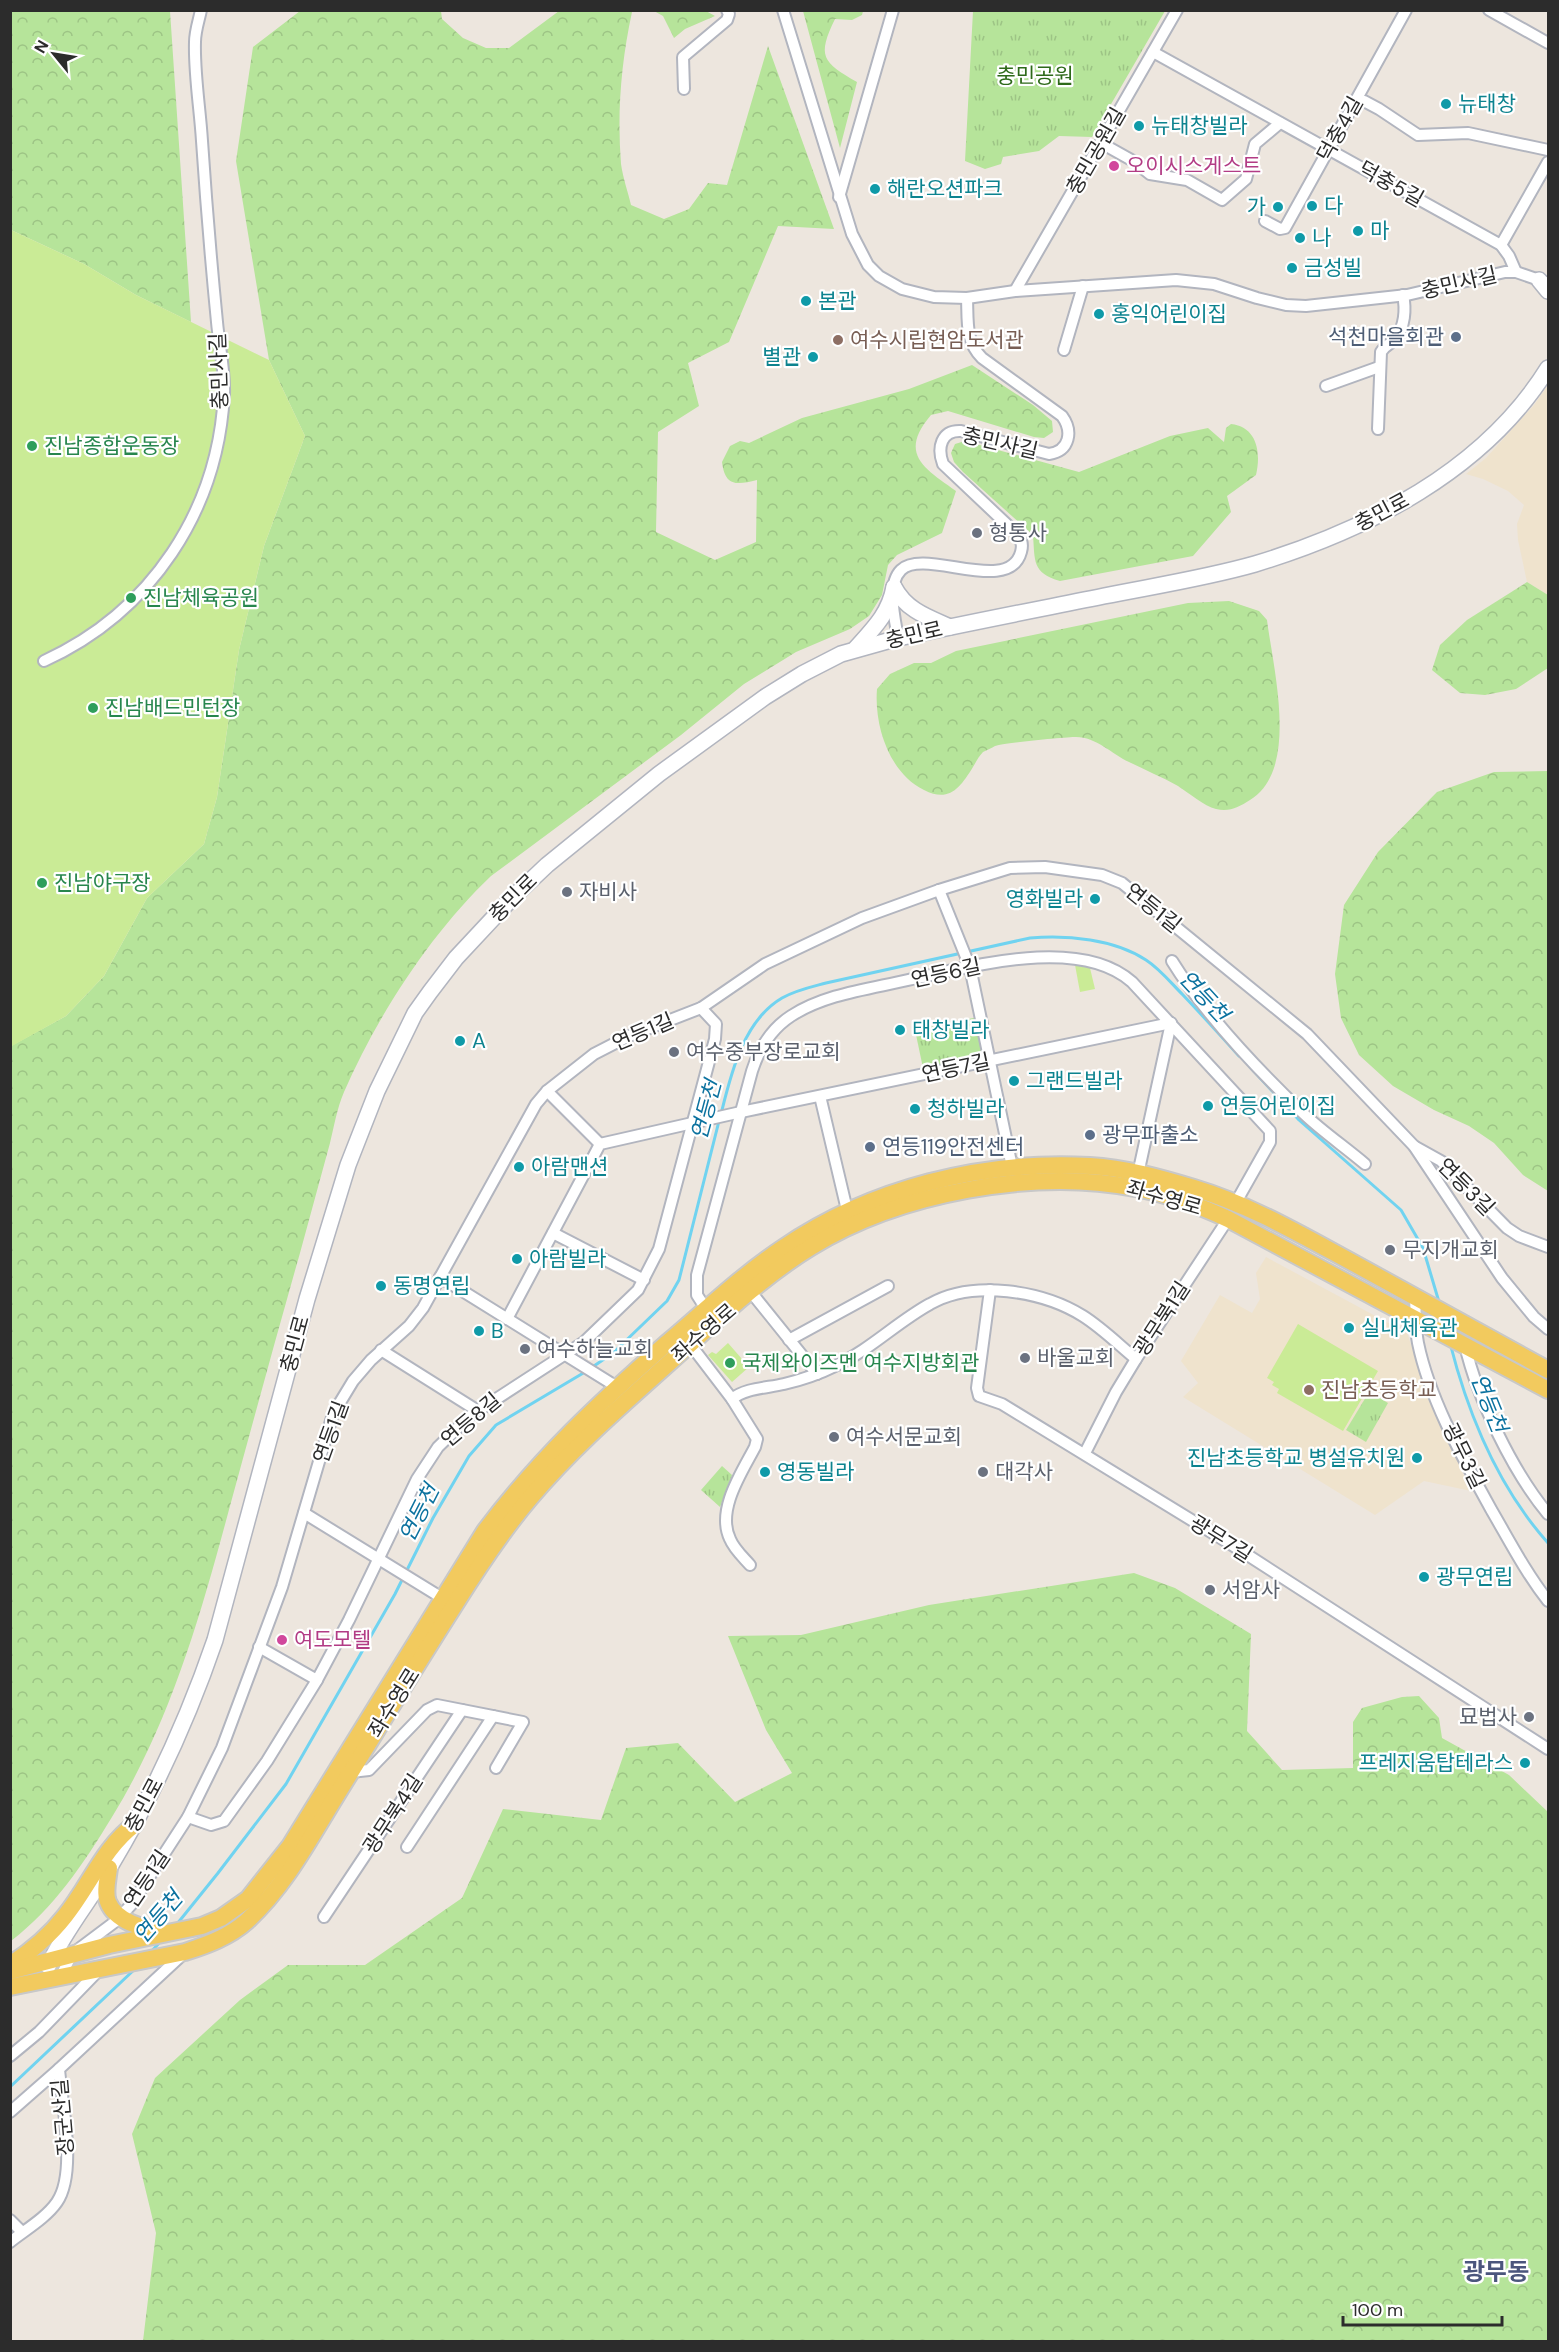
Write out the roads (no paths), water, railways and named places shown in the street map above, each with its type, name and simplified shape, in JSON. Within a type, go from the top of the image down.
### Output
[{"type":"main road","name":"좌수영로","points":[[107,1968],[185,1952],[212,1943],[233,1932],[263,1904],[292,1868],[351,1772],[449,1602],[485,1531],[517,1489],[614,1385],[716,1307],[785,1247],[847,1210],[938,1180],[1012,1167],[1092,1166],[1138,1174],[1196,1189],[1465,1345]]},
{"type":"main road","name":"좌수영로","points":[[72,1954],[202,1926],[221,1918],[248,1899],[290,1846],[449,1602],[556,1468],[606,1419],[690,1344],[716,1307],[751,1292],[811,1247],[849,1228],[900,1208],[983,1189],[1053,1182],[1104,1183],[1164,1194],[1203,1208],[1231,1211],[1300,1234],[1548,1370]]},
{"type":"main road","points":[[1465,1345],[1548,1390]]},
{"type":"main road","points":[[10,1965],[45,1937],[65,1916],[110,1846],[135,1824]]},
{"type":"main road","points":[[109,1868],[106,1893],[108,1903],[127,1920],[174,1932],[174,1939],[127,1950],[125,1957],[132,1962]]},
{"type":"main road","points":[[10,1971],[72,1954]]},
{"type":"main road","points":[[10,1987],[107,1968]]},
{"type":"street","name":"충민사길","points":[[44,661],[73,647],[110,622],[144,589],[164,564],[190,525],[206,485],[219,441],[224,392],[205,190],[195,40],[201,10]]},
{"type":"street","points":[[684,89],[683,57],[727,20],[729,14],[727,10]]},
{"type":"street","name":"충민사길","points":[[783,10],[839,196],[861,254],[879,276],[894,285],[916,293],[944,298],[967,298],[1015,291],[1176,280],[1214,285],[1286,305],[1306,306],[1403,295],[1495,274],[1516,272],[1545,285]]},
{"type":"street","points":[[839,196],[893,10]]},
{"type":"street","name":"충민공원길","points":[[1015,291],[1177,10]]},
{"type":"street","name":"덕충4길","points":[[1265,221],[1280,229],[1285,228],[1406,10]]},
{"type":"street","points":[[1489,10],[1548,43]]},
{"type":"street","name":"덕충5길","points":[[1153,52],[1501,245]]},
{"type":"street","points":[[1356,100],[1364,101],[1379,109],[1418,135],[1468,133],[1548,150]]},
{"type":"street","points":[[1101,143],[1135,162],[1150,174],[1187,180],[1222,200],[1246,179],[1255,144],[1280,123]]},
{"type":"street","points":[[1516,272],[1501,245],[1548,162]]},
{"type":"street","points":[[1064,350],[1083,286]]},
{"type":"street","name":"충민사길","points":[[1378,429],[1379,367],[1383,349],[1397,337],[1402,326],[1405,308],[1403,295]]},
{"type":"street","name":"충민사길","points":[[894,587],[899,572],[911,565],[1002,571],[1014,563],[1021,553],[1020,538],[943,464],[940,447],[948,434],[956,431],[964,432],[1049,454],[1060,450],[1069,438],[1069,427],[1062,416],[975,352],[968,336],[967,298]]},
{"type":"street","points":[[1326,387],[1379,367]]},
{"type":"street","name":"충민로","points":[[41,1981],[51,1960],[135,1824],[187,1718],[215,1640],[307,1299],[348,1165],[371,1104],[415,1013],[442,975],[491,919],[547,865],[659,774],[765,697],[827,660],[856,648],[898,638],[1253,564],[1332,537],[1384,513],[1419,492],[1461,462],[1481,446],[1519,408],[1548,368]]},
{"type":"street","points":[[894,587],[911,608],[950,627]]},
{"type":"street","points":[[894,587],[898,638]]},
{"type":"street","points":[[856,648],[885,615],[894,587]]},
{"type":"street","name":"연등1길","points":[[61,1976],[72,1954],[127,1920],[188,1817],[222,1748],[282,1587],[333,1414],[353,1381],[416,1317],[525,1120],[547,1091],[594,1054],[628,1036],[701,1008],[765,964],[862,918],[939,890],[1010,868],[1028,866],[1102,875],[1122,883],[1307,1034],[1414,1146],[1502,1278],[1534,1317],[1548,1329]]},
{"type":"street","points":[[939,890],[970,967],[1012,1167]]},
{"type":"street","name":"연등6길","points":[[716,1307],[697,1296],[697,1275],[760,1049],[775,1029],[792,1015],[842,995],[970,967],[1035,958],[1070,959],[1102,964],[1126,976],[1270,1131],[1270,1142],[1231,1211]]},
{"type":"street","points":[[1172,961],[1200,1002],[1257,1065],[1305,1115],[1365,1164]]},
{"type":"street","name":"연등8길","points":[[188,1817],[211,1826],[226,1819],[267,1761],[317,1680],[417,1479],[446,1437],[478,1411],[566,1355],[614,1315],[644,1280],[659,1249],[716,1034],[714,1020],[701,1008]]},
{"type":"street","points":[[1138,1174],[1171,1023]]},
{"type":"street","name":"연등7길","points":[[692,1124],[1171,1023]]},
{"type":"street","points":[[547,1091],[600,1144]]},
{"type":"street","points":[[820,1096],[847,1210]]},
{"type":"street","points":[[507,1319],[600,1144],[692,1124]]},
{"type":"street","name":"연등3길","points":[[1414,1146],[1441,1161],[1507,1228],[1519,1236],[1548,1247]]},
{"type":"street","name":"광무북1길","points":[[1085,1453],[1116,1392],[1231,1211]]},
{"type":"street","points":[[553,1233],[644,1280]]},
{"type":"street","points":[[440,1277],[614,1385]]},
{"type":"street","points":[[789,1340],[888,1286]]},
{"type":"street","points":[[732,1399],[743,1393],[817,1374],[846,1361],[930,1304],[967,1292],[990,1290],[1031,1295],[1076,1312],[1136,1359]]},
{"type":"street","name":"광무7길","points":[[990,1290],[977,1388],[981,1397],[1002,1404],[1226,1540],[1548,1749]]},
{"type":"street","points":[[751,1292],[817,1374]]},
{"type":"street","name":"광무3길","points":[[1415,1297],[1418,1341],[1427,1374],[1460,1451],[1521,1564],[1548,1601]]},
{"type":"street","points":[[690,1344],[732,1399],[757,1442],[733,1492],[726,1517],[729,1538],[750,1565]]},
{"type":"street","points":[[1465,1345],[1488,1410],[1519,1471],[1548,1514]]},
{"type":"street","points":[[381,1350],[478,1411]]},
{"type":"street","points":[[304,1513],[449,1602]]},
{"type":"street","points":[[259,1647],[317,1680]]},
{"type":"street","name":"광무북4길","points":[[351,1772],[369,1770],[433,1706],[523,1722],[496,1768]]},
{"type":"street","name":"광무북4길","points":[[324,1917],[462,1710]]},
{"type":"street","points":[[407,1846],[493,1716]]},
{"type":"street","name":"장군산길","points":[[10,2241],[55,2205],[65,2185],[67,2163],[59,2069],[185,1952]]},
{"type":"street","points":[[10,2056],[107,1968]]},
{"type":"street","points":[[10,2112],[59,2069]]},
{"type":"street","points":[[10,2220],[22,2232]]},
{"type":"waterway","name":"연등천","points":[[721,1114],[734,1066],[748,1034],[757,1020],[782,998],[826,983],[1030,938],[1060,937],[1090,940],[1120,947],[1146,960],[1165,976],[1239,1056]]},
{"type":"waterway","name":"연등천","points":[[1250,1067],[1299,1120],[1401,1210],[1423,1248],[1439,1302]]},
{"type":"waterway","name":"연등천","points":[[591,1368],[613,1353],[667,1301],[679,1280],[719,1121]]},
{"type":"waterway","name":"연등천","points":[[1450,1343],[1466,1396],[1487,1449],[1515,1499],[1530,1522],[1548,1543]]},
{"type":"waterway","name":"연등천","points":[[177,1924],[286,1784],[395,1594],[433,1518],[469,1456],[496,1425],[585,1372]]},
{"type":"waterway","name":"연등천","points":[[150,1953],[160,1942]]},
{"type":"waterway","name":"연등천","points":[[10,2087],[136,1968]]},
{"type":"place","name":"뉴태창","points":[[1446,104]]},
{"type":"place","name":"뉴태창빌라","points":[[1139,126]]},
{"type":"place","name":"오이시스게스트","points":[[1114,166]]},
{"type":"place","name":"해란오션파크","points":[[875,189]]},
{"type":"place","name":"다","points":[[1312,206]]},
{"type":"place","name":"가","points":[[1278,207]]},
{"type":"place","name":"마","points":[[1358,231]]},
{"type":"place","name":"나","points":[[1300,238]]},
{"type":"place","name":"금성빌","points":[[1292,268]]},
{"type":"place","name":"본관","points":[[806,301]]},
{"type":"place","name":"홍익어린이집","points":[[1099,314]]},
{"type":"place","name":"석천마을회관","points":[[1456,337]]},
{"type":"place","name":"여수시립현암도서관","points":[[838,340]]},
{"type":"place","name":"별관","points":[[813,357]]},
{"type":"place","name":"진남종합운동장","points":[[32,446]]},
{"type":"place","name":"형통사","points":[[977,533]]},
{"type":"place","name":"진남체육공원","points":[[131,598]]},
{"type":"place","name":"진남배드민턴장","points":[[93,708]]},
{"type":"place","name":"진남야구장","points":[[42,883]]},
{"type":"place","name":"자비사","points":[[567,892]]},
{"type":"place","name":"영화빌라","points":[[1095,899]]},
{"type":"place","name":"태창빌라","points":[[900,1030]]},
{"type":"place","name":"A","points":[[460,1041]]},
{"type":"place","name":"여수중부장로교회","points":[[674,1052]]},
{"type":"place","name":"그랜드빌라","points":[[1014,1081]]},
{"type":"place","name":"연등어린이집","points":[[1208,1106]]},
{"type":"place","name":"청하빌라","points":[[915,1109]]},
{"type":"place","name":"광무파출소","points":[[1090,1135]]},
{"type":"place","name":"연등119안전센터","points":[[870,1147]]},
{"type":"place","name":"아람맨션","points":[[519,1167]]},
{"type":"place","name":"무지개교회","points":[[1390,1250]]},
{"type":"place","name":"아람빌라","points":[[517,1259]]},
{"type":"place","name":"동명연립","points":[[381,1286]]},
{"type":"place","name":"실내체육관","points":[[1349,1328]]},
{"type":"place","name":"B","points":[[479,1331]]},
{"type":"place","name":"여수하늘교회","points":[[525,1349]]},
{"type":"place","name":"바울교회","points":[[1025,1358]]},
{"type":"place","name":"국제와이즈멘 여수지방회관","points":[[730,1363]]},
{"type":"place","name":"진남초등학교","points":[[1309,1390]]},
{"type":"place","name":"여수서문교회","points":[[834,1437]]},
{"type":"place","name":"진남초등학교 병설유치원","points":[[1417,1458]]},
{"type":"place","name":"영동빌라","points":[[765,1472]]},
{"type":"place","name":"대각사","points":[[983,1472]]},
{"type":"place","name":"광무연립","points":[[1424,1577]]},
{"type":"place","name":"서암사","points":[[1210,1590]]},
{"type":"place","name":"여도모텔","points":[[282,1640]]},
{"type":"place","name":"묘법사","points":[[1529,1717]]},
{"type":"place","name":"프레지움탑테라스","points":[[1525,1763]]},
{"type":"district","name":"광무동","points":[[1496,2271]]},
{"type":"park label","name":"충민공원","points":[[1035,76]]}]
